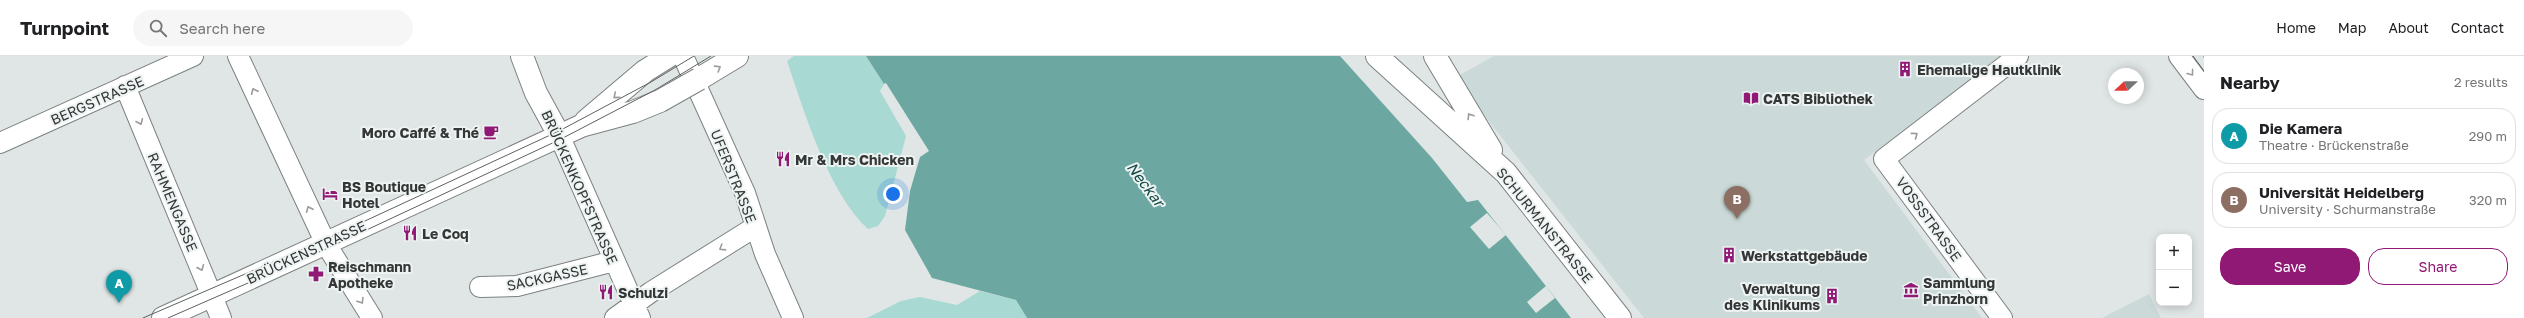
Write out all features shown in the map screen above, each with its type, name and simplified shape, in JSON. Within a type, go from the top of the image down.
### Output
[{"type":"main road","name":"BRÜCKENKOPFSTRASSE","points":[[522,56],[536,93],[559,136]]},
{"type":"main road","name":"BRÜCKENSTRASSE","points":[[581,126],[645,71],[670,56]]},
{"type":"main road","name":"BRÜCKENSTRASSE","points":[[163,318],[581,126],[632,112],[660,101],[737,56]]},
{"type":"main road","points":[[1435,56],[1506,173]]},
{"type":"main road","name":"SCHURMANSTRASSE","points":[[1387,60],[1506,173],[1620,318]]},
{"type":"street","name":"BERGSTRASSE","points":[[0,143],[193,56]]},
{"type":"street","points":[[238,56],[326,244],[372,318]]},
{"type":"street","name":"UFERSTRASSE","points":[[683,56],[745,193],[755,227],[793,318]]},
{"type":"street","name":"VOSSSTRASSE","points":[[2002,318],[1884,158],[2018,56]]},
{"type":"street","points":[[2179,56],[2204,89]]},
{"type":"street","name":"RAHMENGASSE","points":[[125,86],[221,318]]},
{"type":"street","name":"BRÜCKENKOPFSTRASSE","points":[[559,136],[614,262],[638,311]]},
{"type":"street","points":[[615,318],[638,311],[755,227]]},
{"type":"street","name":"SACKGASSE","points":[[480,287],[517,286],[614,262]]},
{"type":"shaded area","points":[[794,56],[866,56],[884,84],[880,91],[906,136],[885,216],[878,226],[868,229],[854,214],[841,195],[830,174],[819,151],[787,61]]},
{"type":"shaded area","points":[[1494,56],[2001,56],[1864,160],[1982,318],[1644,318],[1473,101],[1458,76]]},
{"type":"shaded area","points":[[980,291],[1016,300],[1027,318],[867,318],[901,301],[920,297],[957,305]]},
{"type":"shaded area","points":[[2149,294],[2161,318],[2102,318]]},
{"type":"water","name":"Neckar","points":[[866,56],[1340,56],[1432,158],[1467,202],[1478,200],[1571,318],[1027,318],[1016,300],[932,278],[905,230],[910,191],[920,157],[929,151],[886,83],[884,84]]},
{"type":"pier","points":[[1487,213],[1506,235],[1489,249],[1470,227]]},
{"type":"pier","points":[[1546,286],[1555,298],[1536,313],[1527,302]]},
{"type":"tram line","points":[[143,318],[324,240],[559,131],[651,82],[694,56]]},
{"type":"tram line","points":[[168,318],[328,248],[561,139],[655,90],[711,56]]},
{"type":"tram line","points":[[2193,56],[2204,71]]},
{"type":"place","name":"Ehemalige Hautklinik","points":[[1905,69]]},
{"type":"place","name":"CATS Bibliothek","points":[[1751,98]]},
{"type":"place","name":"Moro Caffé & Thé","points":[[491,132]]},
{"type":"place","name":"Mr & Mrs Chicken","points":[[783,159]]},
{"type":"place","name":"BS Boutique Hotel","points":[[330,194]]},
{"type":"place","name":"Universität Heidelberg","points":[[1737,219]]},
{"type":"place","name":"Le Coq","points":[[410,233]]},
{"type":"place","name":"Werkstattgebäude","points":[[1729,255]]},
{"type":"place","name":"Reischmann Apotheke","points":[[316,274]]},
{"type":"place","name":"Sammlung Prinzhorn","points":[[1911,290]]},
{"type":"place","name":"Schulzi","points":[[606,292]]},
{"type":"place","name":"Verwaltung des Klinikums","points":[[1832,296]]},
{"type":"place","name":"Die Kamera","points":[[119,303]]}]
